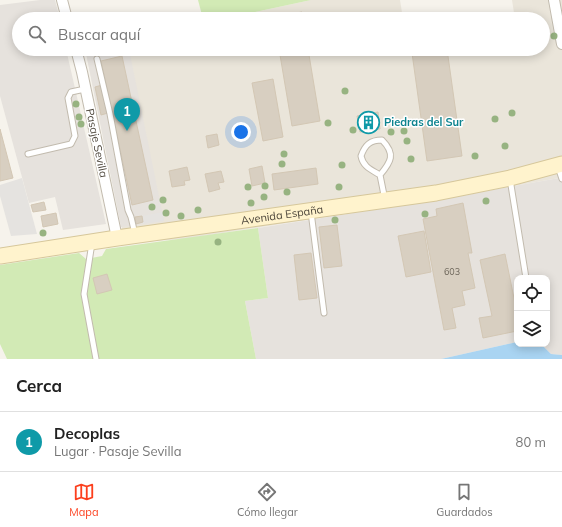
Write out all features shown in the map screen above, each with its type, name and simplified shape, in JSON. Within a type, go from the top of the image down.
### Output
[{"type":"main road","name":"Avenida España","points":[[0,256],[135,235],[436,193],[510,178],[560,170]]},
{"type":"street","points":[[62,0],[65,12]]},
{"type":"street","points":[[554,0],[562,44]]},
{"type":"street","name":"Pasaje Sevilla","points":[[78,56],[117,238]]},
{"type":"lane","points":[[97,59],[110,114],[128,210],[135,235]]},
{"type":"lane","points":[[28,154],[71,144],[75,136],[68,98],[71,92],[85,89]]},
{"type":"lane","points":[[380,175],[390,162],[391,153],[388,146],[382,140],[375,140],[369,143],[361,156],[362,162],[380,175],[385,200]]},
{"type":"lane","points":[[510,178],[526,275]]},
{"type":"lane","points":[[311,211],[324,313]]},
{"type":"lane","points":[[92,242],[84,294],[96,359]]},
{"type":"shaded area","points":[[40,0],[55,0],[58,12],[12,12],[12,56],[68,56],[106,224],[63,230],[55,197],[29,203],[0,96],[0,5]]},
{"type":"shaded area","points":[[311,0],[400,0],[402,12],[255,12]]},
{"type":"shaded area","points":[[512,0],[562,0],[562,176],[559,178],[436,200],[184,239],[125,243],[87,56],[550,56],[550,12],[514,12]]},
{"type":"shaded area","points":[[87,56],[130,56],[164,221],[121,227]]},
{"type":"shaded area","points":[[562,176],[562,355],[551,354],[544,347],[550,347],[550,275],[514,275],[514,343],[441,359],[256,359],[245,301],[268,298],[258,228],[436,200],[559,178]]},
{"type":"shaded area","points":[[22,178],[37,234],[11,236],[0,196],[0,185]]},
{"type":"shaded area","points":[[163,212],[164,221],[143,224],[142,216]]},
{"type":"green space","points":[[198,0],[311,0],[255,12],[201,12]]},
{"type":"green space","points":[[258,228],[268,298],[245,301],[256,359],[7,359],[0,344],[0,265],[79,253],[86,259],[102,256],[106,249]]},
{"type":"water","points":[[514,343],[514,347],[544,347],[551,354],[562,355],[562,359],[441,359]]},
{"type":"building","points":[[122,56],[153,200],[132,205],[101,61]]},
{"type":"building","points":[[280,56],[309,56],[320,121],[292,126]]},
{"type":"building","points":[[412,56],[448,56],[462,156],[427,161]]},
{"type":"building","points":[[273,79],[283,137],[263,141],[252,83]]},
{"type":"building","points":[[102,85],[108,113],[101,115],[95,87]]},
{"type":"building","name":"Piedras del Sur","points":[[378,112],[380,129],[360,132],[357,116]]},
{"type":"building","points":[[0,129],[13,178],[0,181]]},
{"type":"building","points":[[217,134],[219,145],[208,148],[206,136]]},
{"type":"building","points":[[262,166],[265,183],[252,186],[249,169]]},
{"type":"building","points":[[187,167],[190,180],[184,181],[185,185],[172,187],[169,171]]},
{"type":"building","points":[[316,168],[318,184],[274,190],[272,174]]},
{"type":"building","points":[[221,171],[224,182],[218,183],[220,189],[209,192],[205,174]]},
{"type":"building","points":[[44,202],[46,210],[33,212],[31,205]]},
{"type":"building","points":[[463,203],[472,253],[468,253],[475,288],[462,291],[465,305],[452,308],[456,328],[444,330],[423,219],[437,216],[436,209]]},
{"type":"building","points":[[56,213],[58,224],[43,227],[41,216]]},
{"type":"building","points":[[142,216],[143,222],[136,224],[135,217]]},
{"type":"building","points":[[337,225],[342,266],[324,268],[319,227]]},
{"type":"building","points":[[424,231],[431,272],[406,277],[398,236]]},
{"type":"building","points":[[311,253],[317,298],[299,300],[294,255]]},
{"type":"building","points":[[505,254],[514,298],[514,332],[483,338],[479,318],[492,316],[480,260]]},
{"type":"building","points":[[107,274],[112,290],[97,294],[93,278]]},
{"type":"place","name":"Piedras del Sur","points":[[369,122]]},
{"type":"place","name":"Decoplas","points":[[127,131]]}]
